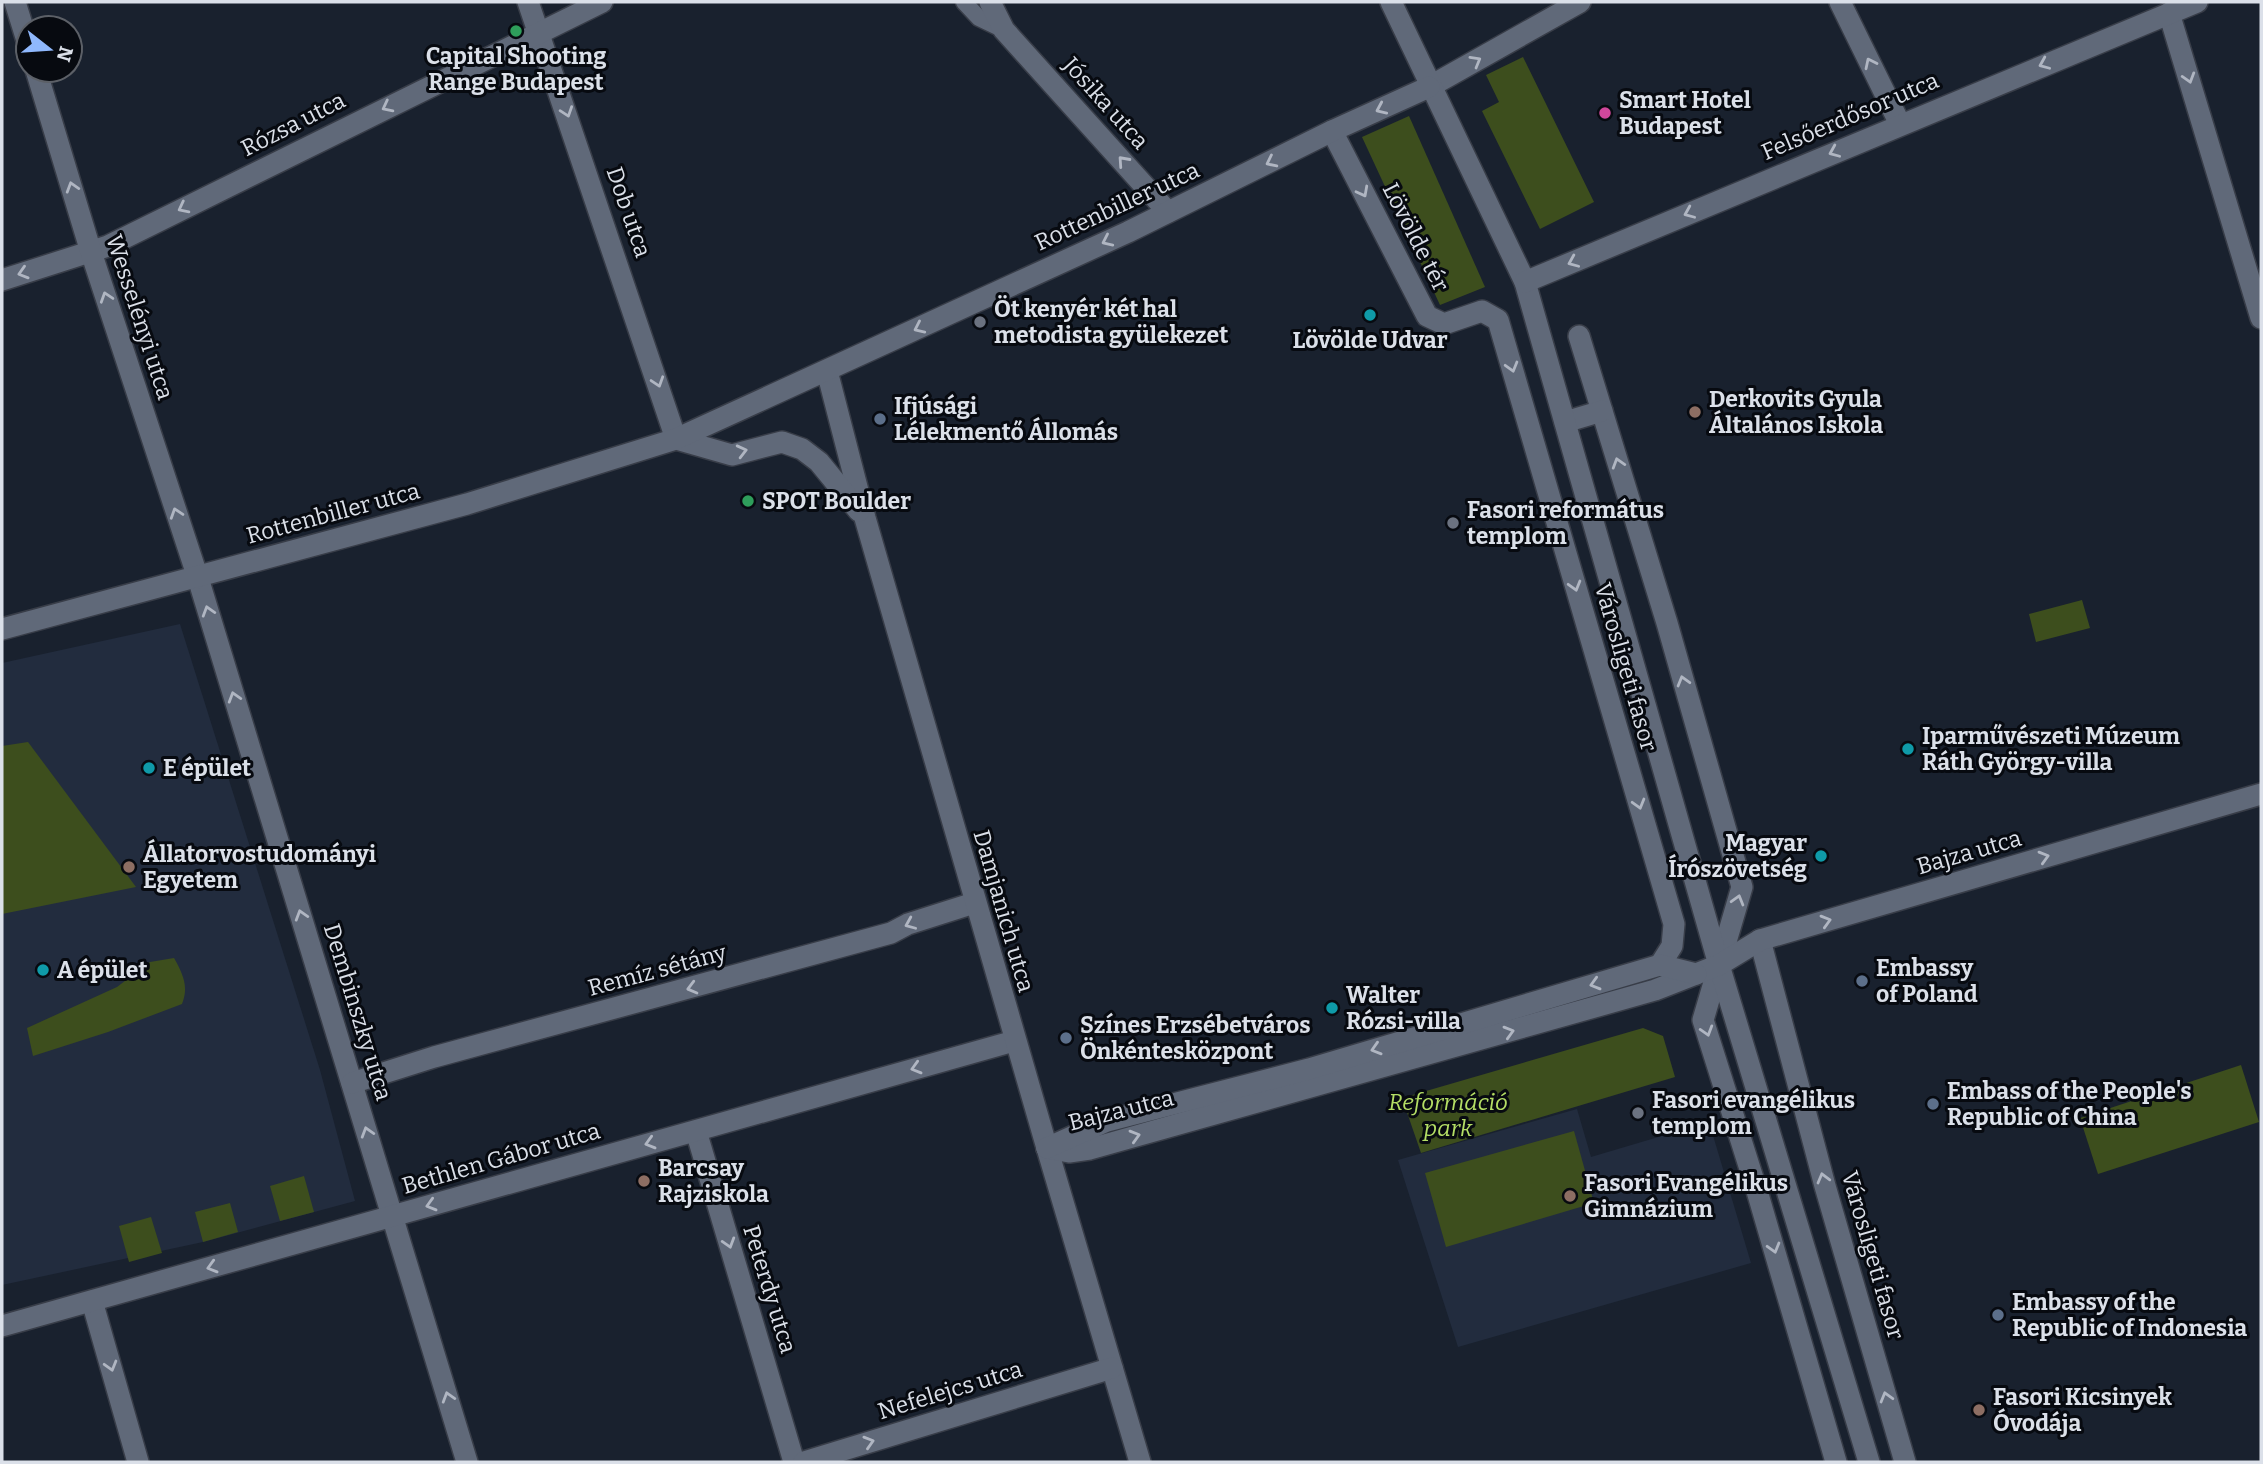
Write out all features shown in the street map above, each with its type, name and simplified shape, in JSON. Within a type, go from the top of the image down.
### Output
[{"type":"street","name":"Dob utca","points":[[528,2],[676,439]]},
{"type":"street","name":"Rózsa utca","points":[[2,280],[91,252],[602,2]]},
{"type":"street","name":"Jósika utca","points":[[964,2],[979,18],[1004,30]]},
{"type":"street","name":"Jósika utca","points":[[990,2],[1004,30],[1168,212]]},
{"type":"street","points":[[1391,2],[1429,87],[1525,282]]},
{"type":"street","name":"Rottenbiller utca","points":[[2,629],[467,504],[676,439],[1168,212],[1332,131],[1429,87],[1580,2]]},
{"type":"street","points":[[1840,2],[1900,124]]},
{"type":"street","name":"Felsőerdősor utca","points":[[1525,282],[2197,2]]},
{"type":"street","points":[[2169,13],[2261,318]]},
{"type":"street","name":"Wesselényi utca","points":[[40,84],[91,252],[198,578]]},
{"type":"street","name":"Lövölde tér","points":[[1332,131],[1427,316],[1444,324],[1482,310]]},
{"type":"street","name":"Városligeti fasor","points":[[1525,282],[1719,965],[1869,1462]]},
{"type":"street","name":"Városligeti fasor","points":[[1482,310],[1498,320],[1674,924],[1672,946],[1660,965]]},
{"type":"street","points":[[1579,336],[1667,623],[1742,887],[1703,1020],[1757,1191],[1836,1462]]},
{"type":"street","name":"Damjanich utca","points":[[827,371],[865,518],[974,904],[1140,1462]]},
{"type":"street","points":[[1565,422],[1602,411]]},
{"type":"street","points":[[676,439],[732,455],[782,442],[802,449],[819,461],[865,518]]},
{"type":"street","name":"Dembinszky utca","points":[[198,578],[467,1462]]},
{"type":"street","name":"Bajza utca","points":[[1046,1147],[1069,1152],[1090,1149],[1655,990],[1719,965],[1760,940],[2261,794]]},
{"type":"street","name":"Remíz sétány","points":[[352,1083],[433,1057],[891,933],[908,923],[974,904]]},
{"type":"street","name":"Városligeti fasor","points":[[1760,940],[1825,1186],[1905,1462]]},
{"type":"street","points":[[1660,965],[1696,974]]},
{"type":"street","name":"Bajza utca","points":[[1046,1147],[1107,1121],[1309,1069],[1660,965]]},
{"type":"street","name":"Bethlen Gábor utca","points":[[2,1326],[1014,1041]]},
{"type":"street","name":"Peterdy utca","points":[[696,1130],[794,1462]]},
{"type":"street","points":[[92,1301],[138,1462]]},
{"type":"street","name":"Nefelejcs utca","points":[[804,1462],[1112,1368]]},
{"type":"shaded area","name":"Állatorvostudományi Egyetem","points":[[180,624],[320,1070],[355,1201],[203,1242],[2,1285],[2,663]]},
{"type":"shaded area","name":"Fasori Evangélikus Gimnázium","points":[[1577,1109],[1591,1157],[1709,1122],[1751,1263],[1458,1347],[1398,1160]]},
{"type":"green space","points":[[1523,57],[1594,202],[1540,229],[1482,111],[1499,102],[1486,75]]},
{"type":"green space","points":[[1409,116],[1485,287],[1440,305],[1362,137]]},
{"type":"green space","points":[[2082,600],[2090,628],[2036,642],[2029,614]]},
{"type":"green space","points":[[28,742],[136,887],[2,914],[2,746]]},
{"type":"green space","points":[[174,958],[184,981],[182,1004],[33,1056],[27,1028],[117,987],[150,962]]},
{"type":"green space","name":"Reformáció park","points":[[1643,1028],[1663,1036],[1675,1077],[1421,1153],[1402,1098]]},
{"type":"green space","points":[[2241,1065],[2259,1122],[2098,1174],[2080,1118]]},
{"type":"green space","points":[[1574,1131],[1594,1203],[1446,1247],[1425,1173]]},
{"type":"green space","points":[[304,1176],[314,1212],[280,1221],[270,1186]]},
{"type":"green space","points":[[230,1203],[238,1232],[203,1242],[195,1212]]},
{"type":"green space","points":[[151,1217],[162,1253],[129,1262],[119,1226]]},
{"type":"place","name":"Capital Shooting Range Budapest","points":[[516,31]]},
{"type":"place","name":"Smart Hotel Budapest","points":[[1605,113]]},
{"type":"place","name":"Lövölde Udvar","points":[[1370,315]]},
{"type":"place","name":"Öt kenyér két hal metodista gyülekezet","points":[[980,322]]},
{"type":"place","name":"Derkovits Gyula Általános Iskola","points":[[1695,412]]},
{"type":"place","name":"Ifjúsági Lélekmentő Állomás","points":[[880,419]]},
{"type":"place","name":"SPOT Boulder","points":[[748,501]]},
{"type":"place","name":"Fasori református templom","points":[[1453,523]]},
{"type":"place","name":"Iparművészeti Múzeum Ráth György-villa","points":[[1908,749]]},
{"type":"place","name":"E épület","points":[[149,768]]},
{"type":"place","name":"Magyar Írószövetség","points":[[1821,856]]},
{"type":"place","name":"Állatorvostudományi Egyetem","points":[[129,867]]},
{"type":"place","name":"A épület","points":[[43,970]]},
{"type":"place","name":"Embassy of Poland","points":[[1862,981]]},
{"type":"place","name":"Walter Rózsi-villa","points":[[1332,1008]]},
{"type":"place","name":"Színes Erzsébetváros Önkéntesközpont","points":[[1066,1038]]},
{"type":"place","name":"Embass of the People's Republic of China","points":[[1933,1104]]},
{"type":"place","name":"Fasori evangélikus templom","points":[[1638,1113]]},
{"type":"place","name":"Barcsay Rajziskola","points":[[644,1181]]},
{"type":"place","name":"Fasori Evangélikus Gimnázium","points":[[1570,1196]]},
{"type":"place","name":"Embassy of the Republic of Indonesia","points":[[1998,1315]]},
{"type":"place","name":"Fasori Kicsinyek Óvodája","points":[[1979,1410]]}]
